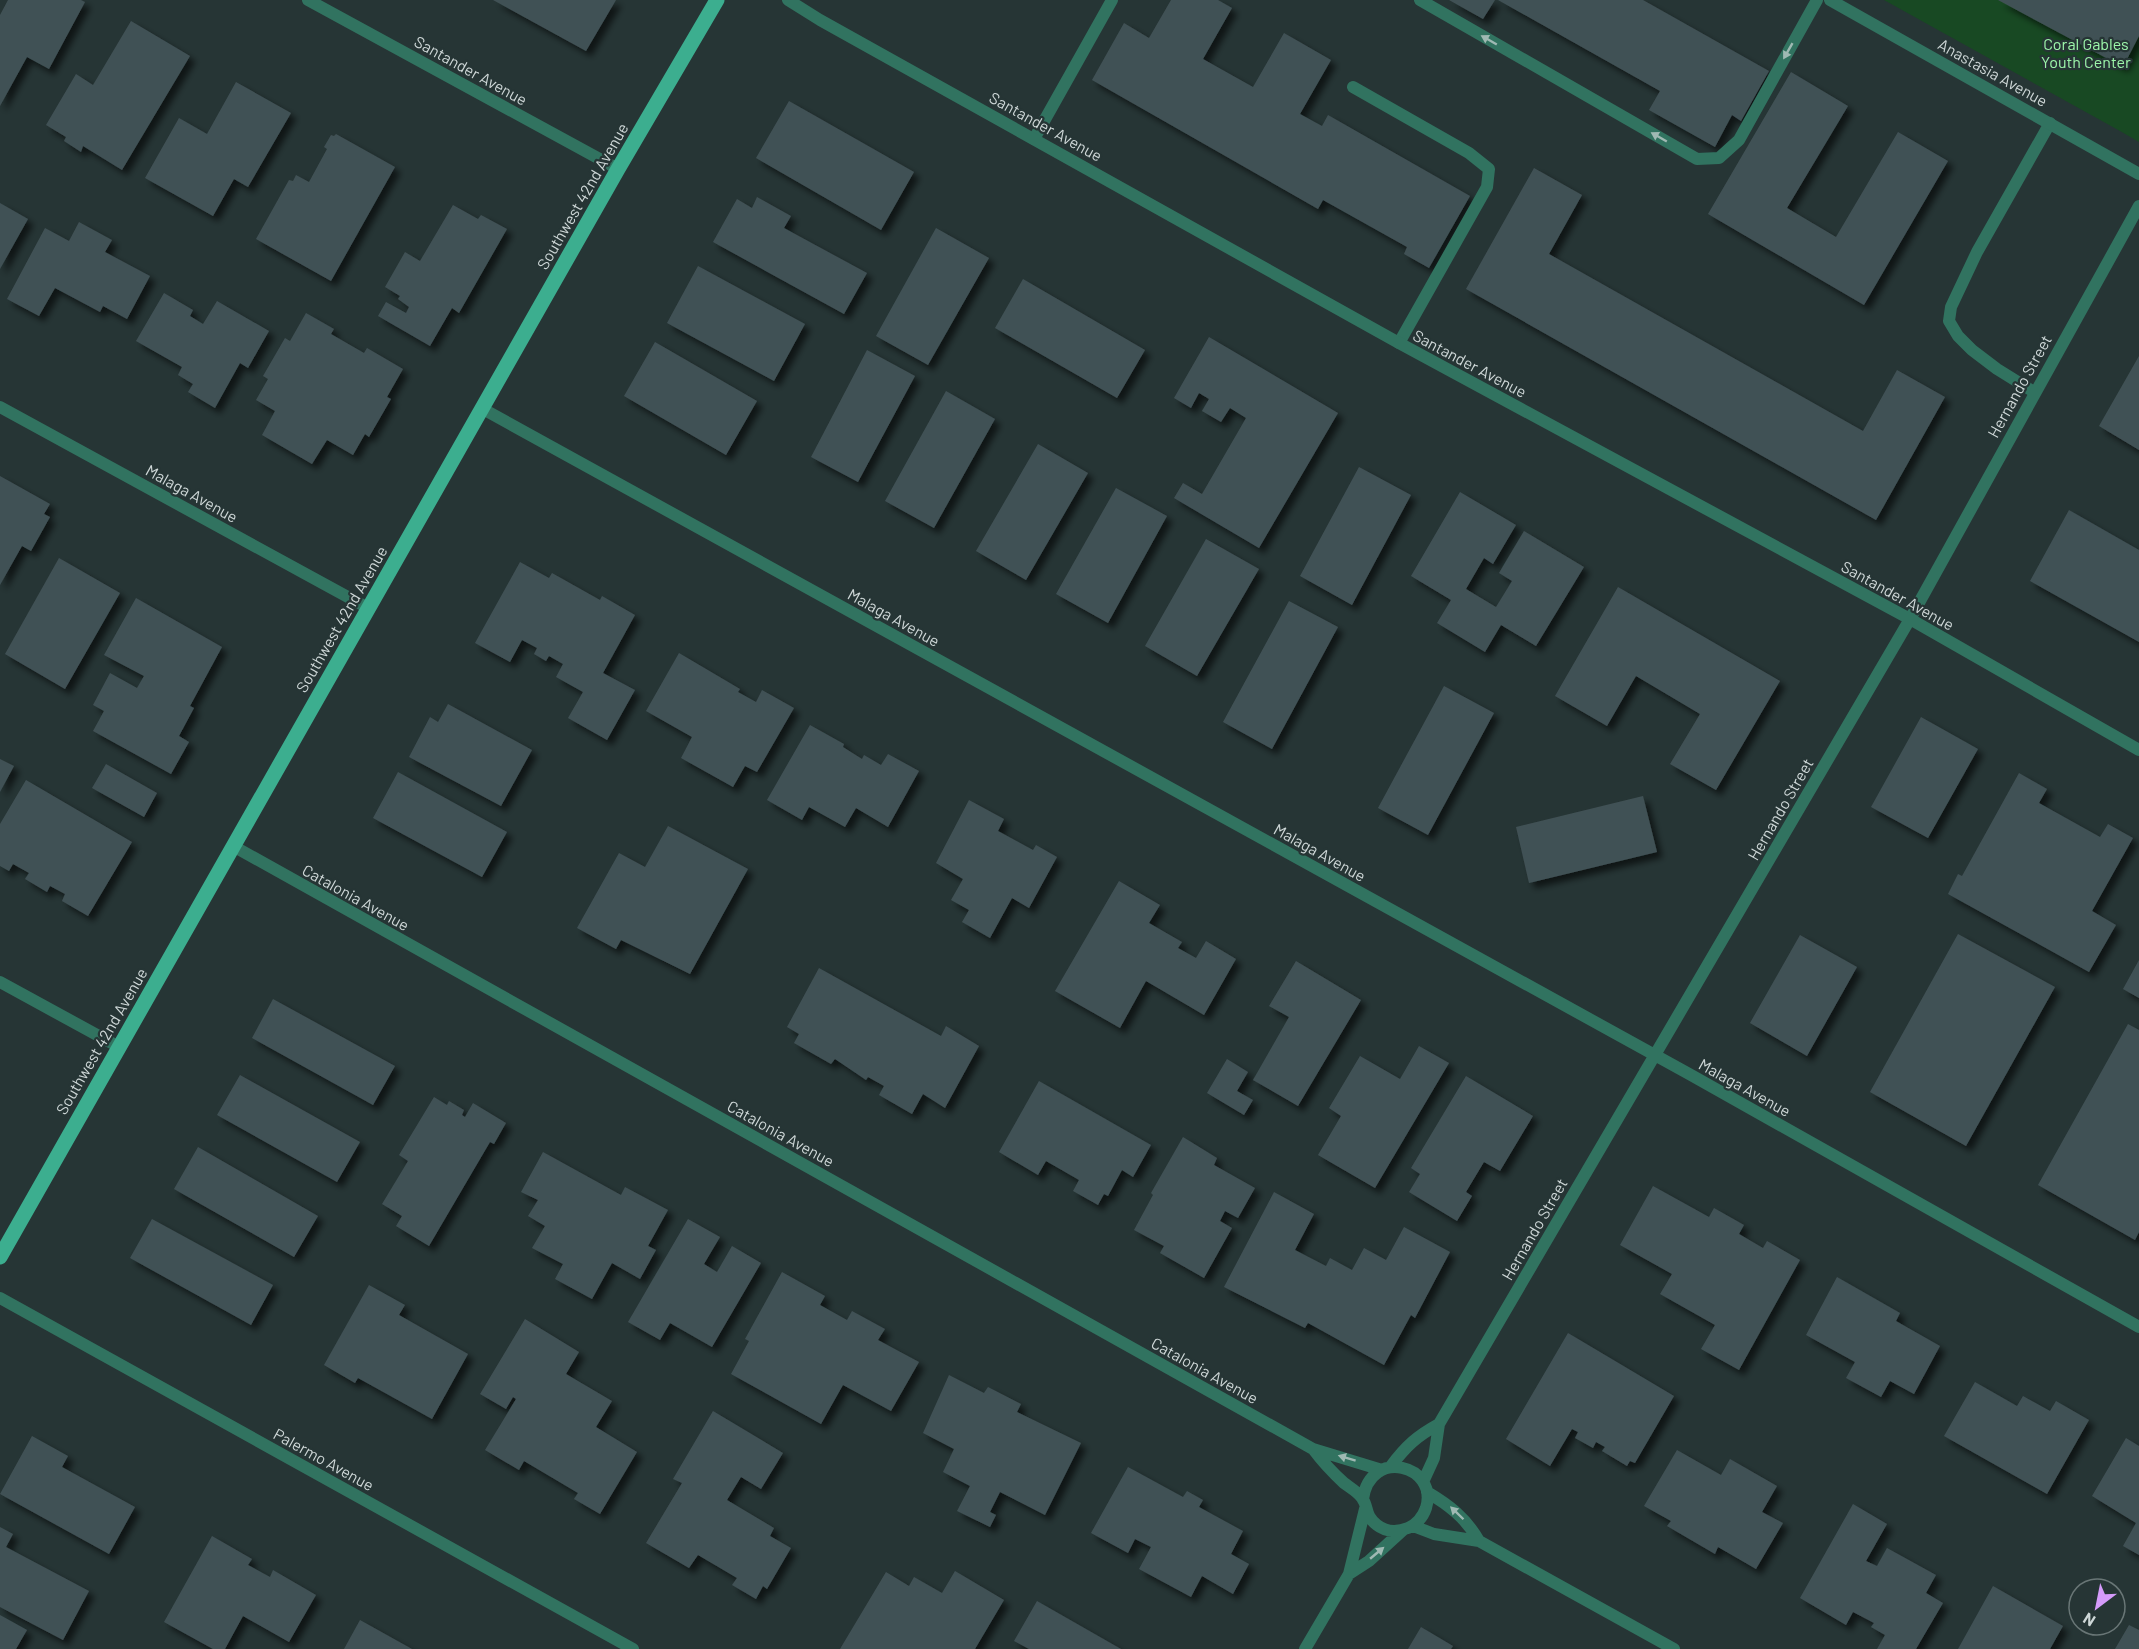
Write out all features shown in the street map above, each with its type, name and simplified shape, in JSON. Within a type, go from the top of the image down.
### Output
[{"type":"main road","name":"Southwest 42nd Avenue","points":[[0,1257],[368,608],[717,0]]},
{"type":"street","name":"Santander Avenue","points":[[308,0],[618,170]]},
{"type":"street","name":"Santander Avenue","points":[[788,0],[1399,344],[1910,619],[2139,750]]},
{"type":"street","points":[[1034,139],[1112,0]]},
{"type":"street","points":[[1420,0],[1697,159],[1719,158],[1739,140],[1817,0]]},
{"type":"street","name":"Anastasia Avenue","points":[[1830,0],[2139,174]]},
{"type":"street","points":[[1353,87],[1469,153],[1489,170],[1486,187],[1399,344]]},
{"type":"street","points":[[2034,392],[1972,350],[1958,336],[1949,321],[1951,307],[1977,252],[2050,123]]},
{"type":"street","name":"Hernando Street","points":[[1425,1487],[1434,1458],[1439,1424],[1910,619],[2139,206]]},
{"type":"street","name":"Malaga Avenue","points":[[0,407],[368,608]]},
{"type":"street","name":"Malaga Avenue","points":[[483,408],[1655,1055],[2139,1327]]},
{"type":"street","name":"Catalonia Avenue","points":[[233,846],[1313,1449],[1387,1468],[1410,1470],[1425,1487],[1464,1519],[1479,1541]]},
{"type":"street","points":[[0,982],[119,1047]]},
{"type":"street","name":"Palermo Avenue","points":[[0,1298],[633,1649]]},
{"type":"street","name":"Hernando Street","points":[[1387,1468],[1419,1435],[1439,1424]]},
{"type":"street","name":"Catalonia Avenue","points":[[1313,1449],[1323,1463],[1364,1504],[1369,1518],[1384,1529],[1408,1528],[1479,1541],[1674,1649]]},
{"type":"street","points":[[1305,1649],[1349,1574],[1368,1481],[1387,1468]]},
{"type":"street","points":[[1349,1574],[1369,1561],[1425,1511],[1425,1487]]},
{"type":"green space","name":"Coral Gables Youth Center","points":[[1884,0],[2139,0],[2139,142],[2120,131]]},
{"type":"building","points":[[8,0],[81,0],[85,2],[49,69],[27,57],[0,106],[0,15]]},
{"type":"building","points":[[493,0],[616,0],[586,51]]},
{"type":"building","points":[[1171,0],[1218,0],[1232,8],[1203,59],[1253,87],[1284,33],[1331,60],[1300,114],[1322,126],[1328,115],[1470,196],[1429,268],[1404,254],[1407,247],[1323,200],[1318,209],[1092,80],[1124,23],[1149,38]]},
{"type":"building","points":[[1449,0],[1495,0],[1483,19]]},
{"type":"building","points":[[1498,0],[1643,0],[1769,71],[1741,121],[1732,115],[1715,147],[1649,110],[1660,91]]},
{"type":"building","points":[[1998,0],[2139,0],[2139,36],[2123,67]]},
{"type":"building","points":[[131,21],[190,56],[122,170],[83,146],[81,152],[64,141],[66,137],[46,125],[76,74],[93,85]]},
{"type":"building","points":[[1791,72],[1848,106],[1787,208],[1836,237],[1898,132],[1948,161],[1864,305],[1708,214]]},
{"type":"building","points":[[236,82],[291,113],[248,187],[234,179],[213,216],[145,178],[179,118],[207,134]]},
{"type":"building","points":[[789,101],[914,172],[881,230],[756,158]]},
{"type":"building","points":[[336,134],[395,167],[331,281],[256,239],[289,180],[293,181],[296,175],[309,182],[327,149],[324,147],[331,135]]},
{"type":"building","points":[[1534,168],[1582,195],[1549,254],[1863,431],[1897,370],[1945,397],[1876,520],[1466,289]]},
{"type":"building","points":[[757,197],[791,216],[784,228],[867,273],[844,314],[713,242],[737,199],[752,208]]},
{"type":"building","points":[[0,203],[28,219],[0,269]]},
{"type":"building","points":[[453,205],[478,219],[481,215],[507,229],[459,313],[452,308],[430,346],[378,316],[386,302],[406,313],[409,307],[398,299],[400,296],[385,287],[405,252],[420,261]]},
{"type":"building","points":[[79,222],[112,240],[105,252],[150,276],[127,319],[103,306],[100,312],[55,288],[39,316],[7,299],[45,228],[69,241]]},
{"type":"building","points":[[936,228],[989,258],[928,365],[876,336]]},
{"type":"building","points":[[698,266],[805,324],[774,381],[667,323]]},
{"type":"building","points":[[1023,279],[1145,350],[1117,398],[995,328]]},
{"type":"building","points":[[164,293],[193,310],[190,316],[203,324],[217,301],[269,331],[248,368],[240,363],[215,408],[188,392],[193,384],[178,375],[182,367],[136,341]]},
{"type":"building","points":[[306,313],[334,329],[331,334],[364,353],[367,348],[403,369],[387,397],[391,399],[369,437],[365,434],[353,455],[327,440],[312,464],[262,435],[275,411],[256,400],[268,379],[263,376],[285,338],[290,341]]},
{"type":"building","points":[[1209,337],[1338,413],[1259,548],[1174,498],[1183,483],[1202,494],[1246,418],[1230,408],[1221,422],[1202,411],[1209,399],[1199,393],[1191,408],[1174,398]]},
{"type":"building","points":[[655,342],[757,401],[726,455],[624,396]]},
{"type":"building","points":[[867,350],[915,376],[858,482],[811,457]]},
{"type":"building","points":[[2139,356],[2139,450],[2099,426]]},
{"type":"building","points":[[946,391],[995,419],[934,528],[885,501]]},
{"type":"building","points":[[1038,444],[1088,473],[1026,580],[976,551]]},
{"type":"building","points":[[1359,467],[1411,495],[1352,605],[1300,576]]},
{"type":"building","points":[[0,476],[50,504],[44,514],[50,517],[31,551],[22,546],[0,585]]},
{"type":"building","points":[[1116,488],[1167,516],[1108,623],[1056,594]]},
{"type":"building","points":[[1460,492],[1516,525],[1493,564],[1484,558],[1466,589],[1496,607],[1512,581],[1499,573],[1524,531],[1584,567],[1536,646],[1501,625],[1485,652],[1437,623],[1451,600],[1411,576]]},
{"type":"building","points":[[2069,510],[2139,550],[2139,642],[2030,581]]},
{"type":"building","points":[[1206,539],[1259,569],[1197,676],[1145,646]]},
{"type":"building","points":[[59,558],[120,593],[65,689],[5,654]]},
{"type":"building","points":[[520,562],[549,578],[552,573],[600,600],[602,596],[635,615],[603,673],[635,690],[607,740],[568,718],[583,692],[556,677],[563,664],[549,656],[546,661],[534,654],[537,648],[522,640],[510,662],[475,643]]},
{"type":"building","points":[[1618,587],[1780,681],[1716,790],[1670,764],[1700,714],[1636,676],[1607,726],[1555,696]]},
{"type":"building","points":[[136,598],[222,647],[190,706],[194,708],[179,736],[189,742],[171,774],[93,731],[104,711],[93,705],[110,673],[137,688],[144,676],[104,655]]},
{"type":"building","points":[[1289,601],[1338,627],[1272,749],[1223,722]]},
{"type":"building","points":[[679,653],[740,689],[738,692],[756,702],[762,690],[794,708],[757,772],[745,766],[733,787],[681,758],[692,737],[646,711]]},
{"type":"building","points":[[1444,686],[1494,713],[1428,835],[1378,808]]},
{"type":"building","points":[[448,704],[532,750],[501,806],[409,757],[430,717],[438,722]]},
{"type":"building","points":[[1921,717],[1978,749],[1928,838],[1871,807]]},
{"type":"building","points":[[810,725],[844,744],[843,747],[862,759],[864,755],[881,765],[888,754],[919,771],[888,827],[856,808],[845,827],[809,807],[802,820],[767,800]]},
{"type":"building","points":[[0,759],[14,766],[0,792]]},
{"type":"building","points":[[106,764],[157,793],[144,817],[92,788]]},
{"type":"building","points":[[398,772],[507,832],[482,877],[373,818]]},
{"type":"building","points":[[2019,773],[2047,789],[2039,803],[2100,837],[2108,824],[2133,838],[2092,911],[2116,925],[2089,972],[1948,894],[1958,874],[1962,876]]},
{"type":"building","points":[[26,780],[132,842],[88,916],[62,901],[65,894],[50,886],[47,892],[25,879],[29,873],[13,864],[9,871],[0,866],[0,824]]},
{"type":"building","points":[[1643,796],[1657,852],[1529,883],[1516,827]]},
{"type":"building","points":[[969,800],[1004,819],[998,831],[1033,850],[1036,845],[1057,857],[1029,908],[1012,898],[990,938],[962,922],[969,910],[951,900],[963,879],[936,863]]},
{"type":"building","points":[[668,826],[748,869],[690,974],[621,940],[616,949],[577,928],[619,853],[645,867]]},
{"type":"building","points":[[1119,881],[1160,905],[1149,923],[1182,942],[1178,948],[1196,958],[1206,941],[1236,959],[1204,1015],[1146,981],[1120,1028],[1055,991]]},
{"type":"building","points":[[1958,934],[2055,987],[1966,1146],[1870,1092]]},
{"type":"building","points":[[1800,935],[1857,967],[1807,1056],[1750,1023]]},
{"type":"building","points":[[2139,960],[2139,998],[2123,989]]},
{"type":"building","points":[[1296,961],[1361,1000],[1298,1106],[1253,1080],[1289,1017],[1269,1006]]},
{"type":"building","points":[[819,968],[941,1036],[946,1026],[979,1046],[945,1108],[923,1094],[912,1114],[879,1095],[884,1086],[868,1077],[866,1080],[835,1059],[831,1064],[794,1043],[799,1034],[787,1027]]},
{"type":"building","points":[[273,999],[395,1066],[373,1105],[252,1038]]},
{"type":"building","points":[[2128,1024],[2139,1030],[2139,1232],[2135,1240],[2038,1185]]},
{"type":"building","points":[[1419,1046],[1449,1063],[1375,1188],[1318,1155],[1341,1116],[1329,1108],[1360,1056],[1400,1079]]},
{"type":"building","points":[[1227,1059],[1248,1072],[1237,1091],[1253,1100],[1244,1115],[1207,1093]]},
{"type":"building","points":[[240,1075],[360,1142],[337,1182],[217,1115]]},
{"type":"building","points":[[1466,1076],[1533,1116],[1500,1171],[1484,1162],[1466,1192],[1472,1196],[1457,1221],[1409,1192],[1420,1174],[1411,1168]]},
{"type":"building","points":[[1039,1081],[1151,1145],[1133,1177],[1122,1170],[1108,1196],[1104,1194],[1098,1205],[1073,1191],[1079,1180],[1046,1161],[1038,1175],[999,1152]]},
{"type":"building","points":[[434,1097],[447,1105],[449,1101],[464,1110],[462,1115],[465,1117],[473,1103],[506,1123],[494,1144],[490,1142],[429,1246],[396,1226],[402,1216],[382,1204],[408,1161],[399,1155]]},
{"type":"building","points":[[1183,1137],[1217,1158],[1214,1165],[1255,1188],[1238,1218],[1225,1211],[1220,1221],[1232,1228],[1204,1278],[1160,1253],[1164,1246],[1134,1230],[1153,1195],[1151,1193]]},
{"type":"building","points":[[198,1147],[318,1216],[294,1257],[174,1189]]},
{"type":"building","points":[[543,1152],[621,1195],[625,1187],[668,1210],[648,1246],[656,1250],[640,1279],[612,1263],[592,1299],[555,1279],[563,1264],[532,1248],[545,1226],[528,1216],[538,1200],[521,1192]]},
{"type":"building","points":[[1653,1186],[1709,1217],[1714,1208],[1744,1225],[1739,1234],[1763,1248],[1767,1241],[1800,1260],[1739,1370],[1701,1349],[1715,1325],[1660,1294],[1672,1274],[1620,1245]]},
{"type":"building","points":[[1274,1192],[1314,1214],[1295,1250],[1326,1266],[1330,1258],[1352,1270],[1364,1248],[1386,1260],[1404,1227],[1450,1252],[1415,1318],[1411,1315],[1384,1365],[1308,1323],[1305,1328],[1224,1287]]},
{"type":"building","points":[[152,1219],[273,1285],[251,1325],[130,1258]]},
{"type":"building","points":[[688,1219],[720,1237],[704,1264],[717,1272],[732,1246],[761,1263],[712,1347],[670,1323],[660,1340],[628,1322]]},
{"type":"building","points":[[782,1272],[825,1296],[820,1305],[847,1320],[852,1311],[885,1329],[878,1340],[919,1362],[891,1411],[843,1385],[821,1424],[731,1374],[749,1341],[745,1339]]},
{"type":"building","points":[[1837,1277],[1900,1313],[1896,1321],[1940,1346],[1914,1394],[1890,1381],[1881,1397],[1846,1378],[1855,1362],[1806,1335]]},
{"type":"building","points":[[369,1285],[405,1305],[399,1315],[468,1354],[432,1419],[358,1378],[355,1383],[324,1365]]},
{"type":"building","points":[[525,1319],[579,1352],[566,1374],[612,1401],[596,1427],[637,1452],[600,1514],[574,1499],[578,1493],[524,1461],[519,1470],[485,1450],[516,1399],[513,1397],[506,1409],[480,1394]]},
{"type":"building","points":[[1568,1333],[1674,1396],[1635,1463],[1630,1461],[1627,1466],[1602,1451],[1605,1447],[1596,1442],[1593,1448],[1575,1438],[1578,1432],[1572,1429],[1550,1466],[1506,1439]]},
{"type":"building","points":[[949,1375],[984,1393],[988,1387],[1021,1404],[1017,1412],[1081,1443],[1045,1515],[1000,1492],[990,1512],[996,1515],[990,1527],[957,1511],[970,1486],[943,1472],[954,1449],[923,1433]]},
{"type":"building","points":[[1975,1382],[2017,1406],[2023,1396],[2050,1411],[2056,1401],[2089,1420],[2047,1494],[1944,1436]]},
{"type":"building","points":[[713,1411],[783,1453],[761,1489],[741,1477],[727,1500],[774,1528],[770,1536],[791,1548],[767,1589],[763,1586],[756,1599],[732,1585],[737,1578],[698,1555],[689,1568],[646,1543],[682,1483],[673,1479]]},
{"type":"building","points":[[32,1436],[68,1456],[62,1467],[135,1507],[109,1554],[0,1494]]},
{"type":"building","points":[[2126,1438],[2139,1446],[2139,1555],[2123,1546],[2136,1523],[2092,1496]]},
{"type":"building","points":[[1677,1450],[1721,1475],[1730,1459],[1777,1486],[1762,1512],[1783,1523],[1756,1569],[1718,1547],[1715,1554],[1667,1526],[1671,1521],[1644,1506]]},
{"type":"building","points":[[1128,1467],[1183,1497],[1187,1491],[1203,1500],[1199,1507],[1243,1531],[1231,1554],[1249,1564],[1233,1594],[1202,1576],[1191,1597],[1139,1569],[1151,1547],[1135,1539],[1128,1553],[1091,1533]]},
{"type":"building","points":[[1853,1504],[1887,1524],[1866,1561],[1877,1566],[1887,1548],[1936,1575],[1926,1593],[1943,1603],[1916,1649],[1877,1649],[1885,1635],[1871,1627],[1874,1623],[1853,1612],[1846,1625],[1800,1598]]},
{"type":"building","points":[[0,1527],[13,1534],[6,1547],[89,1591],[63,1640],[0,1607]]},
{"type":"building","points":[[212,1536],[252,1559],[248,1565],[270,1577],[273,1570],[316,1595],[289,1642],[243,1616],[225,1649],[213,1649],[164,1622]]},
{"type":"building","points":[[955,1571],[1004,1600],[975,1649],[840,1649],[886,1572],[909,1586],[914,1577],[942,1593]]},
{"type":"building","points":[[1993,1586],[2063,1626],[2050,1649],[1958,1649]]},
{"type":"building","points":[[1037,1601],[1121,1649],[1029,1649],[1014,1641]]},
{"type":"building","points":[[0,1615],[27,1630],[16,1649],[0,1649]]},
{"type":"building","points":[[360,1620],[412,1649],[344,1649]]},
{"type":"building","points":[[2129,1625],[2139,1630],[2139,1649],[2115,1649],[2122,1637],[2127,1637]]},
{"type":"building","points":[[1421,1627],[1453,1646],[1451,1649],[1408,1649]]}]
